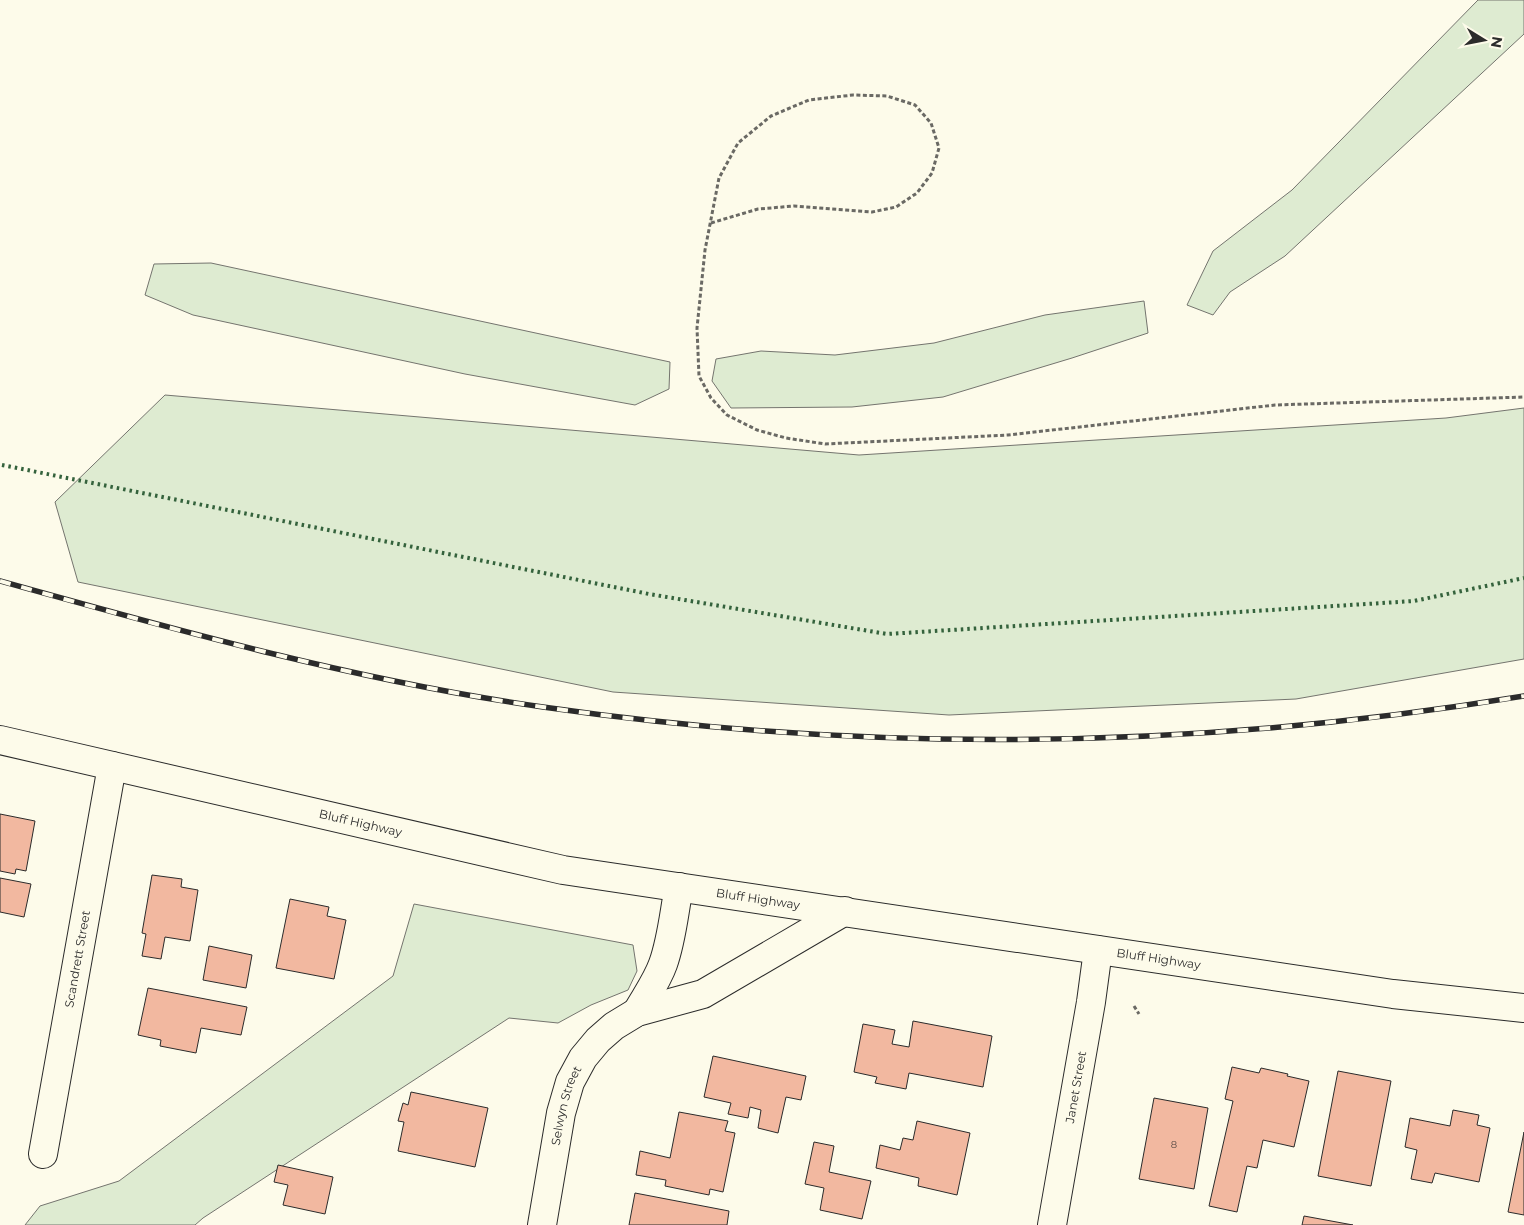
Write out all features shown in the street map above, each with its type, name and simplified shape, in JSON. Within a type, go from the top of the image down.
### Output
[{"type":"main road","name":"Bluff Highway","points":[[0,740],[563,870],[1393,994],[1524,1008]]},
{"type":"main road","name":"Scandrett Street","points":[[43,1154],[112,766]]},
{"type":"main road","name":"Selwyn Street","points":[[637,1012],[657,978],[668,950],[679,887]]},
{"type":"main road","name":"Selwyn Street","points":[[542,1225],[561,1113],[570,1082],[583,1058],[598,1040],[614,1026],[637,1012],[703,994],[844,912]]},
{"type":"main road","name":"Janet Street","points":[[1052,1225],[1098,950]]},
{"type":"path","points":[[711,222],[758,209],[794,206],[872,212],[896,207],[917,193],[932,173],[939,148],[931,123],[915,105],[887,96],[853,95],[809,100],[770,116],[738,143],[719,178],[705,250],[697,328],[699,376],[711,398],[727,415],[758,430],[786,438],[826,444],[1008,435],[1275,405],[1524,397]]},
{"type":"path","points":[[1134,1006],[1139,1014]]},
{"type":"green space","points":[[1478,0],[1524,0],[1524,34],[1285,256],[1230,292],[1213,315],[1187,305],[1213,251],[1292,190]]},
{"type":"green space","points":[[211,263],[670,362],[669,389],[635,405],[465,374],[193,315],[145,295],[154,264]]},
{"type":"green space","points":[[1144,301],[1148,333],[943,397],[852,407],[731,408],[712,381],[716,359],[761,351],[835,355],[934,343],[1045,315]]},
{"type":"green space","points":[[165,395],[859,455],[1446,418],[1524,408],[1524,659],[1296,699],[949,715],[613,692],[78,582],[55,502]]},
{"type":"green space","points":[[414,904],[633,945],[637,971],[628,990],[591,1005],[558,1023],[509,1018],[195,1225],[25,1225],[40,1206],[119,1181],[393,976]]},
{"type":"building","points":[[0,814],[35,821],[26,871],[16,869],[15,874],[0,871]]},
{"type":"building","points":[[152,875],[182,879],[181,887],[198,890],[190,941],[165,937],[161,959],[142,956],[146,934],[142,933]]},
{"type":"building","points":[[0,878],[31,884],[24,917],[0,912]]},
{"type":"building","points":[[290,899],[329,907],[327,916],[346,920],[334,979],[276,968]]},
{"type":"building","points":[[209,946],[252,955],[246,988],[203,980]]},
{"type":"building","points":[[148,988],[247,1007],[241,1035],[201,1028],[196,1053],[160,1046],[161,1040],[138,1035]]},
{"type":"building","points":[[913,1021],[992,1036],[983,1087],[909,1073],[906,1089],[875,1083],[877,1077],[854,1072],[863,1024],[895,1030],[892,1044],[909,1047]]},
{"type":"building","points":[[713,1056],[806,1076],[801,1100],[786,1097],[778,1133],[758,1128],[761,1110],[750,1107],[748,1118],[728,1114],[731,1103],[704,1097]]},
{"type":"building","points":[[1232,1067],[1259,1073],[1261,1068],[1309,1081],[1294,1147],[1263,1140],[1257,1168],[1247,1166],[1237,1212],[1209,1206],[1233,1101],[1225,1099]]},
{"type":"building","points":[[1338,1071],[1391,1081],[1371,1186],[1318,1176]]},
{"type":"building","points":[[411,1092],[488,1108],[475,1167],[398,1151],[404,1122],[398,1121],[403,1103],[408,1105]]},
{"type":"building","points":[[1154,1098],[1208,1108],[1194,1189],[1139,1179]]},
{"type":"building","points":[[1453,1110],[1479,1115],[1477,1125],[1490,1128],[1479,1182],[1435,1173],[1432,1183],[1411,1179],[1417,1150],[1405,1147],[1410,1118],[1450,1126]]},
{"type":"building","points":[[679,1112],[728,1121],[725,1131],[735,1133],[723,1192],[710,1189],[709,1195],[665,1186],[666,1180],[636,1175],[640,1151],[670,1158]]},
{"type":"building","points":[[917,1121],[970,1133],[957,1195],[918,1186],[919,1178],[876,1168],[880,1145],[900,1150],[903,1138],[913,1140]]},
{"type":"building","points":[[1524,1132],[1524,1215],[1508,1212]]},
{"type":"building","points":[[814,1142],[834,1146],[829,1172],[871,1181],[862,1219],[820,1210],[824,1188],[805,1184]]},
{"type":"building","points":[[278,1165],[333,1177],[325,1214],[283,1205],[288,1185],[274,1182]]},
{"type":"building","points":[[635,1193],[729,1211],[727,1225],[629,1225]]},
{"type":"building","points":[[1304,1216],[1353,1225],[1302,1225]]},
{"type":"railway","points":[[0,581],[202,636],[338,669],[406,683],[543,707],[666,722],[789,733],[912,738],[1034,739],[1157,736],[1279,727],[1402,714],[1524,696]]},
{"type":"hedge","points":[[2,465],[649,594],[887,634],[1414,601],[1524,578]]}]
